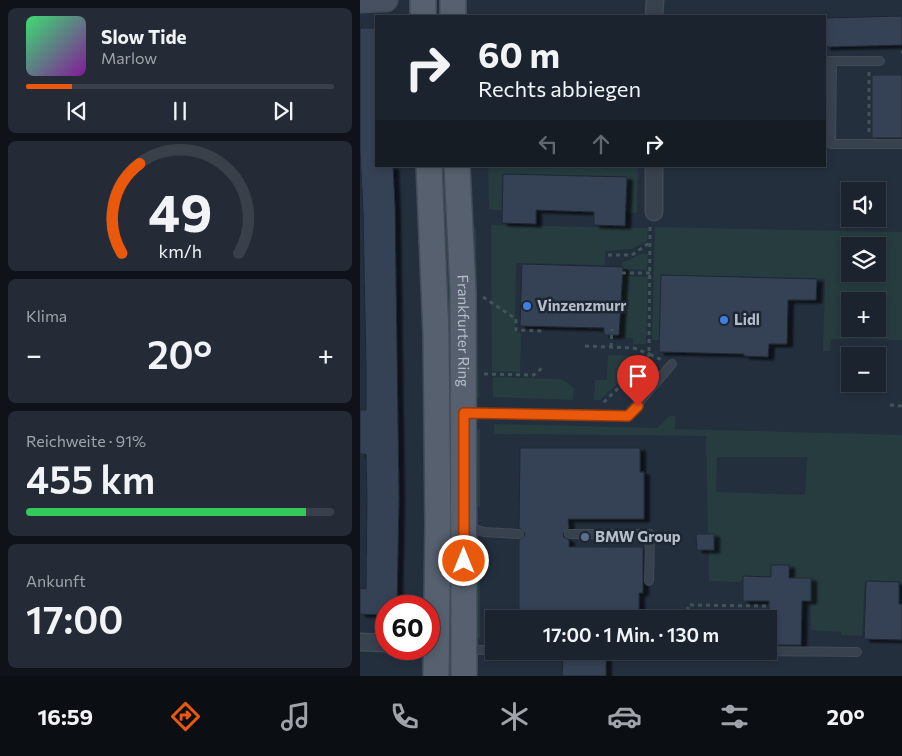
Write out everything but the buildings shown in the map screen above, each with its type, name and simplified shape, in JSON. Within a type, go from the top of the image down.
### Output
[{"type":"main road","points":[[360,1],[386,0]]},
{"type":"main road","points":[[423,0],[423,15]]},
{"type":"main road","points":[[452,0],[453,15]]},
{"type":"main road","name":"Frankfurter Ring","points":[[429,167],[436,335],[438,525],[435,595]]},
{"type":"main road","name":"Frankfurter Ring","points":[[457,167],[463,292],[464,676]]},
{"type":"main road","name":"Frankfurter Ring","points":[[434,660],[436,676]]},
{"type":"street","points":[[654,15],[655,0]]},
{"type":"street","points":[[654,167],[654,212]]},
{"type":"street","points":[[438,525],[464,526]]},
{"type":"street","points":[[360,642],[375,643]]},
{"type":"lane","points":[[880,61],[828,61],[831,144],[902,144]]},
{"type":"lane","points":[[464,413],[628,416],[672,364]]},
{"type":"lane","points":[[464,526],[484,532],[519,534]]},
{"type":"lane","points":[[569,534],[650,534],[649,581]]},
{"type":"lane","points":[[464,650],[485,650]]},
{"type":"lane","points":[[777,651],[857,652]]},
{"type":"path","points":[[869,61],[869,144]]},
{"type":"path","points":[[593,402],[603,403],[647,360],[650,228],[654,212]]},
{"type":"path","points":[[608,255],[632,255],[650,243]]},
{"type":"path","points":[[622,273],[650,274]]},
{"type":"path","points":[[483,297],[516,319],[516,330],[530,328],[544,331]]},
{"type":"path","points":[[612,328],[612,347]]},
{"type":"path","points":[[586,346],[634,348],[672,364]]},
{"type":"path","points":[[484,374],[534,375],[543,367]]},
{"type":"path","points":[[890,406],[902,406]]},
{"type":"path","points":[[688,610],[688,605],[767,606]]},
{"type":"green space","points":[[441,167],[446,167],[451,265],[453,507],[450,507],[446,266]]},
{"type":"green space","points":[[488,167],[638,167],[637,213],[626,213],[627,177],[503,174],[502,210],[489,209]]},
{"type":"green space","points":[[491,225],[648,228],[647,241],[632,249],[605,251],[605,265],[516,263],[515,332],[521,333],[520,372],[492,371]]},
{"type":"green space","points":[[655,227],[902,232],[902,340],[831,339],[830,351],[823,351],[825,279],[662,275],[660,340],[652,340]]},
{"type":"green space","points":[[472,228],[476,228],[479,398],[475,398]]},
{"type":"green space","points":[[641,254],[648,254],[647,270],[622,269],[622,263]]},
{"type":"green space","points":[[622,276],[648,277],[646,344],[633,344],[633,338],[621,337]]},
{"type":"green space","points":[[608,355],[639,356],[642,360],[600,400],[594,400],[595,380],[607,380]]},
{"type":"green space","points":[[493,377],[562,379],[574,388],[573,400],[493,397]]},
{"type":"green space","points":[[669,416],[675,416],[675,429],[902,435],[902,603],[900,603],[900,581],[865,581],[862,636],[841,635],[841,632],[811,630],[811,579],[789,578],[789,565],[771,565],[771,577],[743,576],[741,582],[709,581],[706,436],[495,434],[494,424],[657,428]],"holes":[[[717,457],[807,457],[805,495],[716,492]]]},
{"type":"green space","points":[[480,429],[480,508],[475,504],[475,432]]},
{"type":"green space","points":[[450,533],[453,533],[455,676],[447,676]]},
{"type":"green space","points":[[480,550],[480,640],[475,635],[475,552]]},
{"type":"place","name":"Vinzenzmurr","points":[[527,306]]},
{"type":"place","name":"Lidl","points":[[724,320]]},
{"type":"place","name":"BMW Group","points":[[585,537]]},
{"type":"route","points":[[464,561],[464,413],[628,416],[638,406]]}]
